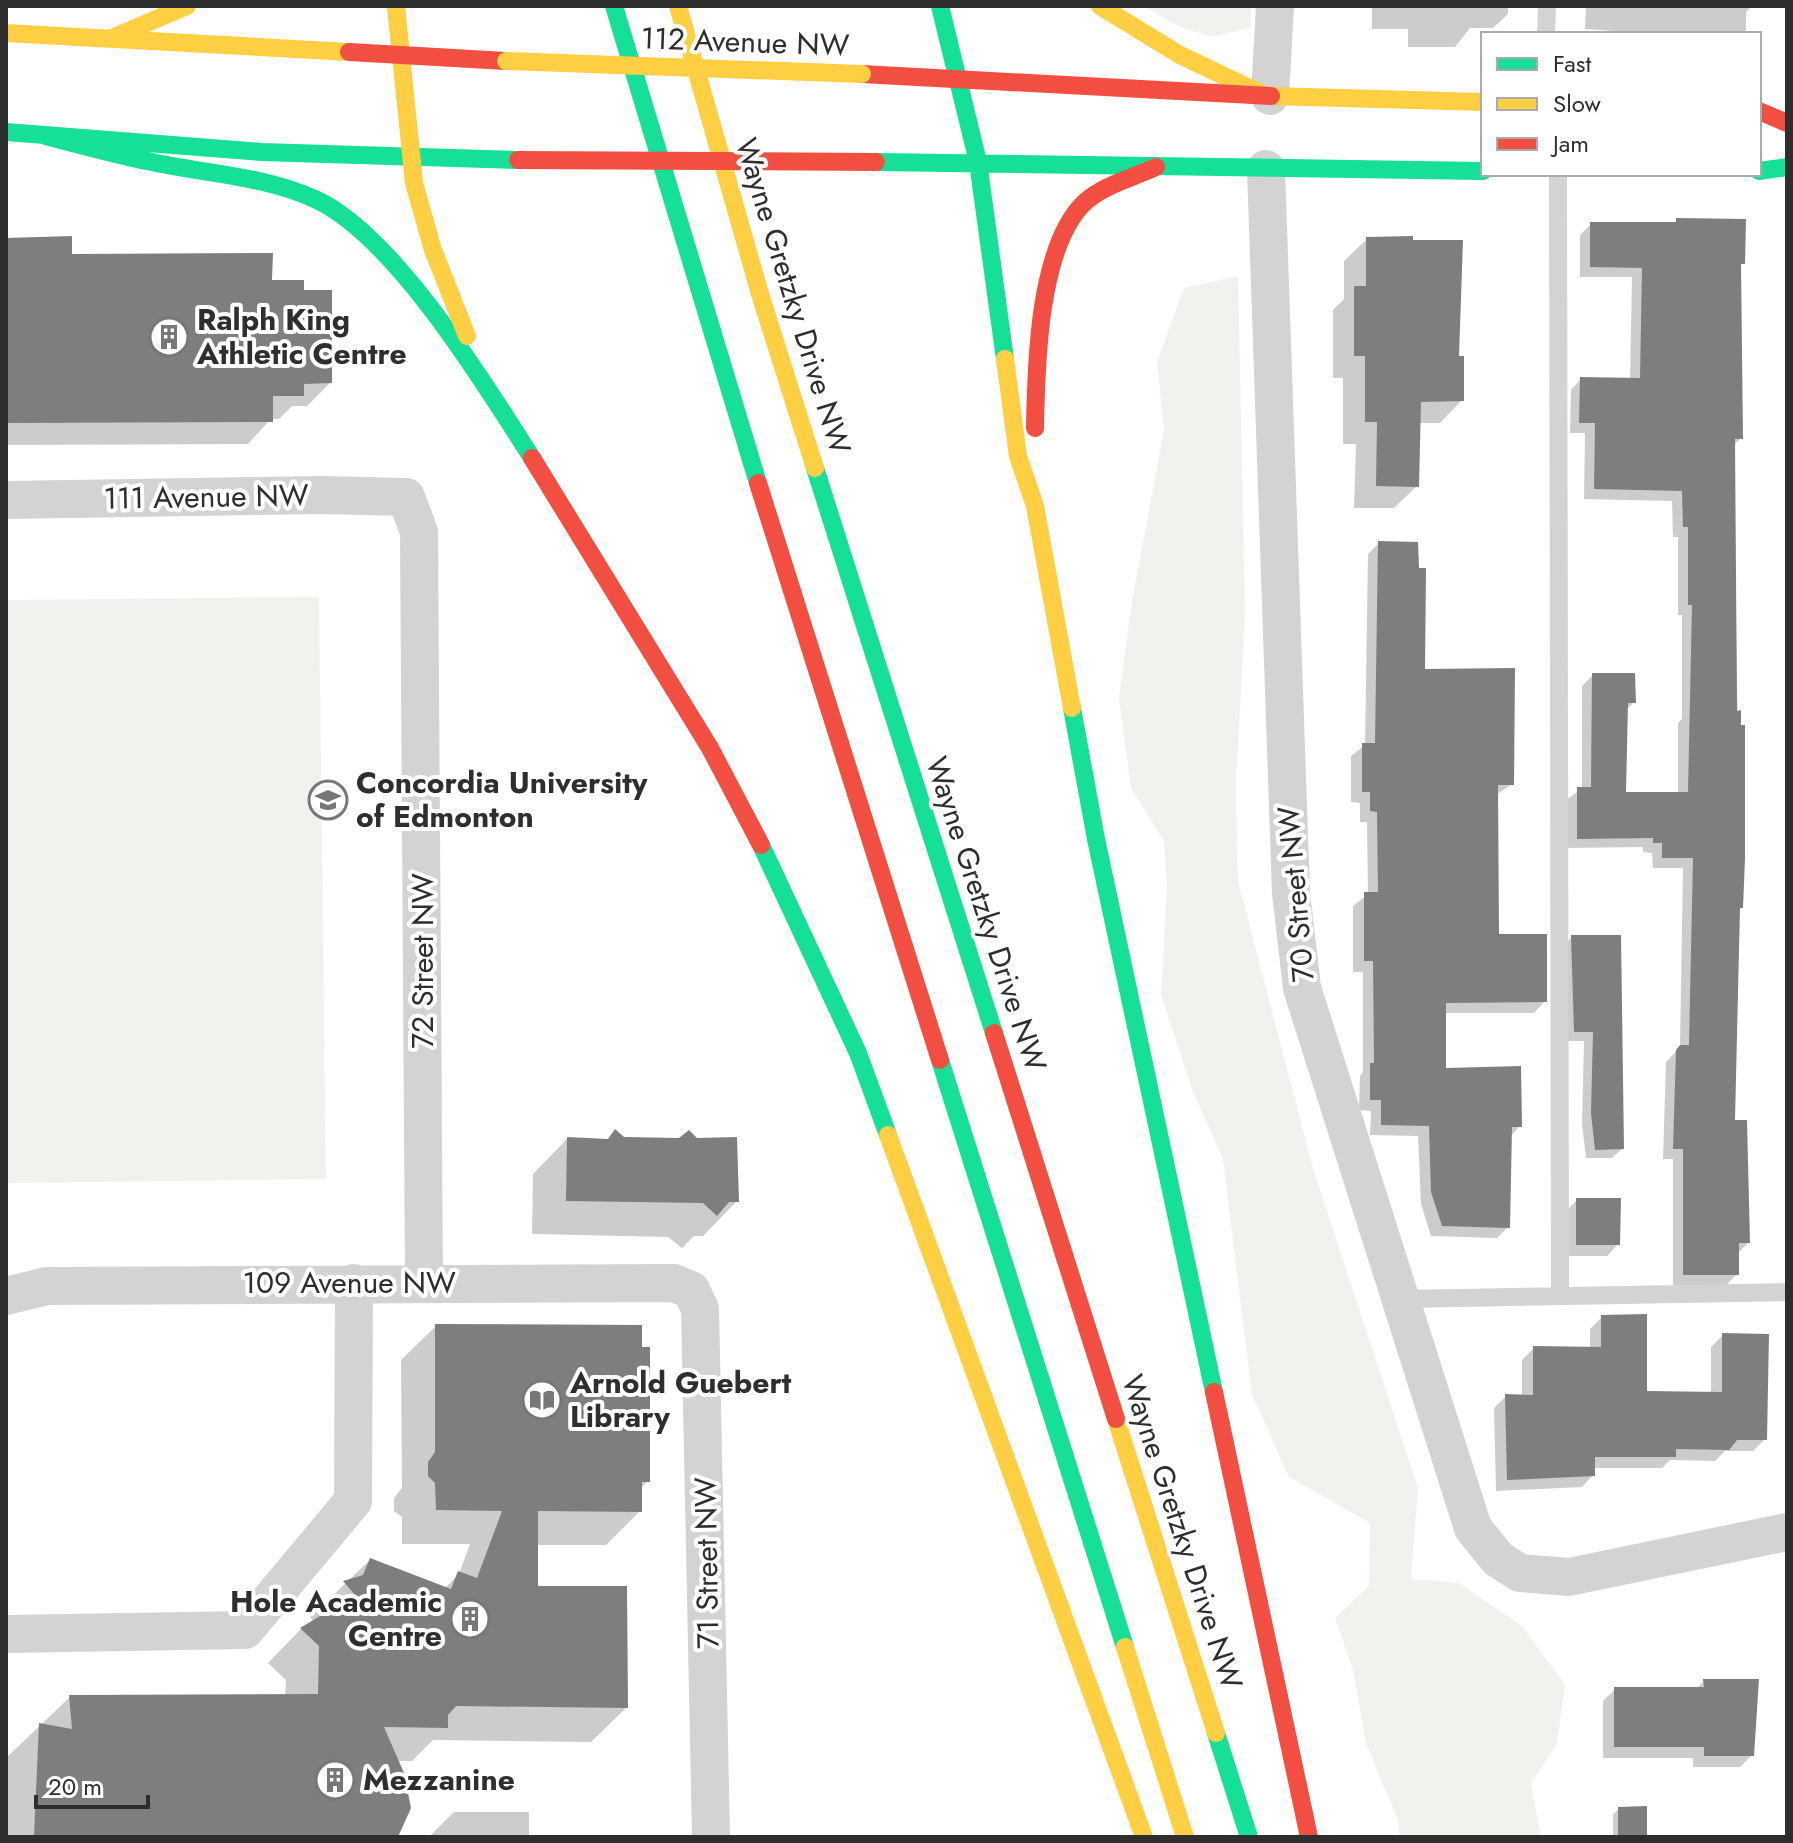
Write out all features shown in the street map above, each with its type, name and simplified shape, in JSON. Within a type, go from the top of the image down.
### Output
[{"type":"main road","points":[[112,38],[187,6]]},
{"type":"main road","points":[[396,6],[410,159],[433,253],[493,397]]},
{"type":"main road","points":[[614,6],[704,313],[1185,1837]]},
{"type":"main road","name":"Wayne Gretzky Drive NW","points":[[678,6],[760,294],[1249,1837]]},
{"type":"main road","points":[[940,6],[978,162],[1018,456],[1035,506],[1096,839],[1309,1837]]},
{"type":"main road","points":[[1100,6],[1180,55],[1267,95]]},
{"type":"main road","name":"112 Avenue NW","points":[[6,33],[400,57],[1481,102]]},
{"type":"main road","points":[[1761,112],[1787,123]]},
{"type":"main road","points":[[6,132],[172,147],[410,159],[978,162],[1481,171]]},
{"type":"main road","points":[[46,136],[150,162],[282,186],[319,201],[358,225],[393,261],[493,397],[710,748],[780,883],[858,1053],[1144,1837]]},
{"type":"main road","points":[[1035,506],[1038,334],[1062,245],[1084,203],[1156,167]]},
{"type":"main road","points":[[1761,171],[1787,167]]},
{"type":"street","points":[[1267,95],[1275,6]]},
{"type":"street","name":"70 Street NW","points":[[1266,169],[1291,893],[1302,988],[1473,1528],[1498,1559],[1520,1573],[1569,1577],[1787,1532]]},
{"type":"street","name":"111 Avenue NW","points":[[6,500],[322,495],[406,497]]},
{"type":"street","name":"72 Street NW","points":[[406,497],[419,532],[424,1283]]},
{"type":"street","points":[[6,1634],[245,1630],[353,1501],[354,1283]]},
{"type":"street","name":"109 Avenue NW","points":[[6,1296],[47,1286],[354,1283],[674,1283],[691,1290]]},
{"type":"street","name":"71 Street NW","points":[[691,1290],[700,1309],[711,1837]]},
{"type":"lane","points":[[1546,32],[1547,6]]},
{"type":"lane","points":[[1558,176],[1560,1296]]},
{"type":"lane","points":[[1401,1299],[1787,1292]]},
{"type":"shaded area","points":[[1143,6],[1251,6],[1251,27],[1213,37],[1180,27]]},
{"type":"shaded area","points":[[1238,276],[1245,613],[1236,785],[1238,881],[1314,1172],[1418,1488],[1411,1579],[1459,1583],[1522,1626],[1565,1685],[1557,1743],[1531,1784],[1541,1837],[1400,1837],[1398,1820],[1366,1744],[1353,1670],[1335,1618],[1369,1586],[1370,1523],[1289,1477],[1252,1395],[1223,1159],[1193,1092],[1161,995],[1167,886],[1164,841],[1131,788],[1119,698],[1132,601],[1164,430],[1157,362],[1184,288]]},
{"type":"shaded area","points":[[319,597],[326,1179],[6,1183],[6,600]]},
{"type":"building","points":[[1676,218],[1746,219],[1745,264],[1741,264],[1743,439],[1735,439],[1737,711],[1741,710],[1741,725],[1745,725],[1745,858],[1743,908],[1740,908],[1735,1120],[1747,1120],[1750,1243],[1739,1243],[1739,1275],[1683,1275],[1683,1149],[1673,1149],[1676,1050],[1680,1045],[1689,1045],[1693,858],[1662,858],[1662,843],[1653,843],[1653,838],[1577,839],[1577,787],[1591,787],[1592,673],[1635,673],[1636,703],[1628,703],[1626,792],[1688,792],[1692,605],[1688,605],[1688,527],[1683,527],[1682,491],[1594,489],[1595,423],[1579,423],[1580,377],[1640,378],[1642,268],[1590,267],[1590,222],[1676,222]]},
{"type":"building","name":"Ralph King Athletic Centre","points":[[72,236],[72,254],[273,253],[272,280],[304,280],[304,290],[332,290],[332,383],[304,384],[304,396],[273,396],[273,422],[6,423],[6,238]]},
{"type":"building","points":[[1413,236],[1413,240],[1463,240],[1459,356],[1464,356],[1464,401],[1421,402],[1419,487],[1376,486],[1377,422],[1365,422],[1365,356],[1354,356],[1354,286],[1366,286],[1366,237]]},
{"type":"building","points":[[1378,541],[1418,542],[1419,568],[1426,568],[1425,669],[1515,668],[1514,785],[1498,785],[1499,934],[1547,934],[1547,1002],[1446,1003],[1446,1068],[1521,1066],[1522,1127],[1512,1127],[1510,1228],[1442,1226],[1431,1192],[1429,1126],[1381,1125],[1381,1100],[1370,1100],[1370,1063],[1374,1063],[1373,961],[1364,961],[1364,892],[1378,892],[1377,812],[1370,811],[1370,792],[1362,792],[1362,743],[1375,743]]},
{"type":"building","points":[[1571,935],[1621,935],[1624,1149],[1595,1150],[1591,1113],[1593,1032],[1574,1032]]},
{"type":"building","points":[[615,1129],[624,1137],[679,1138],[689,1130],[697,1138],[737,1137],[739,1202],[729,1202],[717,1216],[703,1203],[566,1201],[567,1137],[608,1139]]},
{"type":"building","points":[[1576,1198],[1621,1198],[1620,1245],[1576,1245]]},
{"type":"building","points":[[1647,1314],[1647,1391],[1722,1392],[1722,1333],[1769,1334],[1767,1440],[1737,1440],[1729,1450],[1676,1449],[1676,1457],[1595,1457],[1595,1476],[1507,1480],[1505,1394],[1533,1395],[1533,1346],[1601,1347],[1601,1315]]},
{"type":"building","points":[[435,1324],[642,1325],[642,1347],[650,1347],[650,1482],[642,1482],[642,1512],[538,1511],[538,1586],[627,1586],[628,1708],[456,1706],[448,1715],[448,1728],[384,1727],[404,1773],[411,1808],[398,1837],[34,1837],[39,1723],[72,1729],[69,1695],[318,1694],[319,1646],[300,1628],[355,1595],[343,1581],[363,1575],[370,1558],[451,1589],[458,1571],[477,1578],[502,1511],[436,1510],[435,1483],[428,1476],[428,1462],[435,1452]]},
{"type":"building","points":[[1703,1679],[1759,1679],[1754,1756],[1704,1756],[1704,1747],[1614,1747],[1614,1687],[1704,1687]]},
{"type":"building","points":[[1647,1806],[1647,1837],[1618,1837],[1618,1807]]},
{"type":"traffic: fast","points":[[614,6],[758,483]]},
{"type":"traffic: fast","points":[[940,6],[978,162],[1005,359]]},
{"type":"traffic: fast","points":[[6,132],[262,152],[518,160]]},
{"type":"traffic: fast","points":[[46,136],[139,159],[277,186],[317,200],[347,219],[407,278],[436,315],[532,458]]},
{"type":"traffic: fast","points":[[876,162],[1481,171]]},
{"type":"traffic: fast","points":[[1761,171],[1787,167]]},
{"type":"traffic: fast","points":[[815,468],[994,1033]]},
{"type":"traffic: fast","points":[[1072,708],[1096,839],[1214,1392]]},
{"type":"traffic: fast","points":[[761,845],[858,1053],[888,1135]]},
{"type":"traffic: fast","points":[[940,1060],[1125,1647]]},
{"type":"traffic: fast","points":[[1216,1733],[1249,1837]]},
{"type":"traffic: slow","points":[[112,38],[187,6]]},
{"type":"traffic: slow","points":[[396,6],[414,183],[433,250],[467,336]]},
{"type":"traffic: slow","points":[[678,6],[760,294],[815,468]]},
{"type":"traffic: slow","points":[[1100,6],[1180,55],[1264,95]]},
{"type":"traffic: slow","points":[[6,33],[349,52]]},
{"type":"traffic: slow","points":[[506,61],[862,74]]},
{"type":"traffic: slow","points":[[1271,96],[1481,102]]},
{"type":"traffic: slow","points":[[1005,359],[1018,456],[1035,506],[1072,708]]},
{"type":"traffic: slow","points":[[888,1135],[1144,1837]]},
{"type":"traffic: slow","points":[[1116,1419],[1216,1733]]},
{"type":"traffic: slow","points":[[1125,1647],[1185,1837]]},
{"type":"traffic: jam","points":[[349,52],[506,61]]},
{"type":"traffic: jam","points":[[862,74],[1271,96]]},
{"type":"traffic: jam","points":[[1761,112],[1787,123]]},
{"type":"traffic: jam","points":[[518,160],[876,162]]},
{"type":"traffic: jam","points":[[1035,428],[1043,310],[1057,249],[1069,223],[1092,197],[1156,167]]},
{"type":"traffic: jam","points":[[532,458],[710,748],[761,845]]},
{"type":"traffic: jam","points":[[758,483],[940,1060]]},
{"type":"traffic: jam","points":[[994,1033],[1116,1419]]},
{"type":"traffic: jam","points":[[1214,1392],[1309,1837]]},
{"type":"place","name":"Ralph King Athletic Centre","points":[[169,337]]},
{"type":"place","name":"Concordia University of Edmonton","points":[[328,800]]},
{"type":"place","name":"Arnold Guebert Library","points":[[542,1400]]},
{"type":"place","name":"Hole Academic Centre","points":[[470,1619]]},
{"type":"place","name":"Mezzanine","points":[[335,1780]]}]
